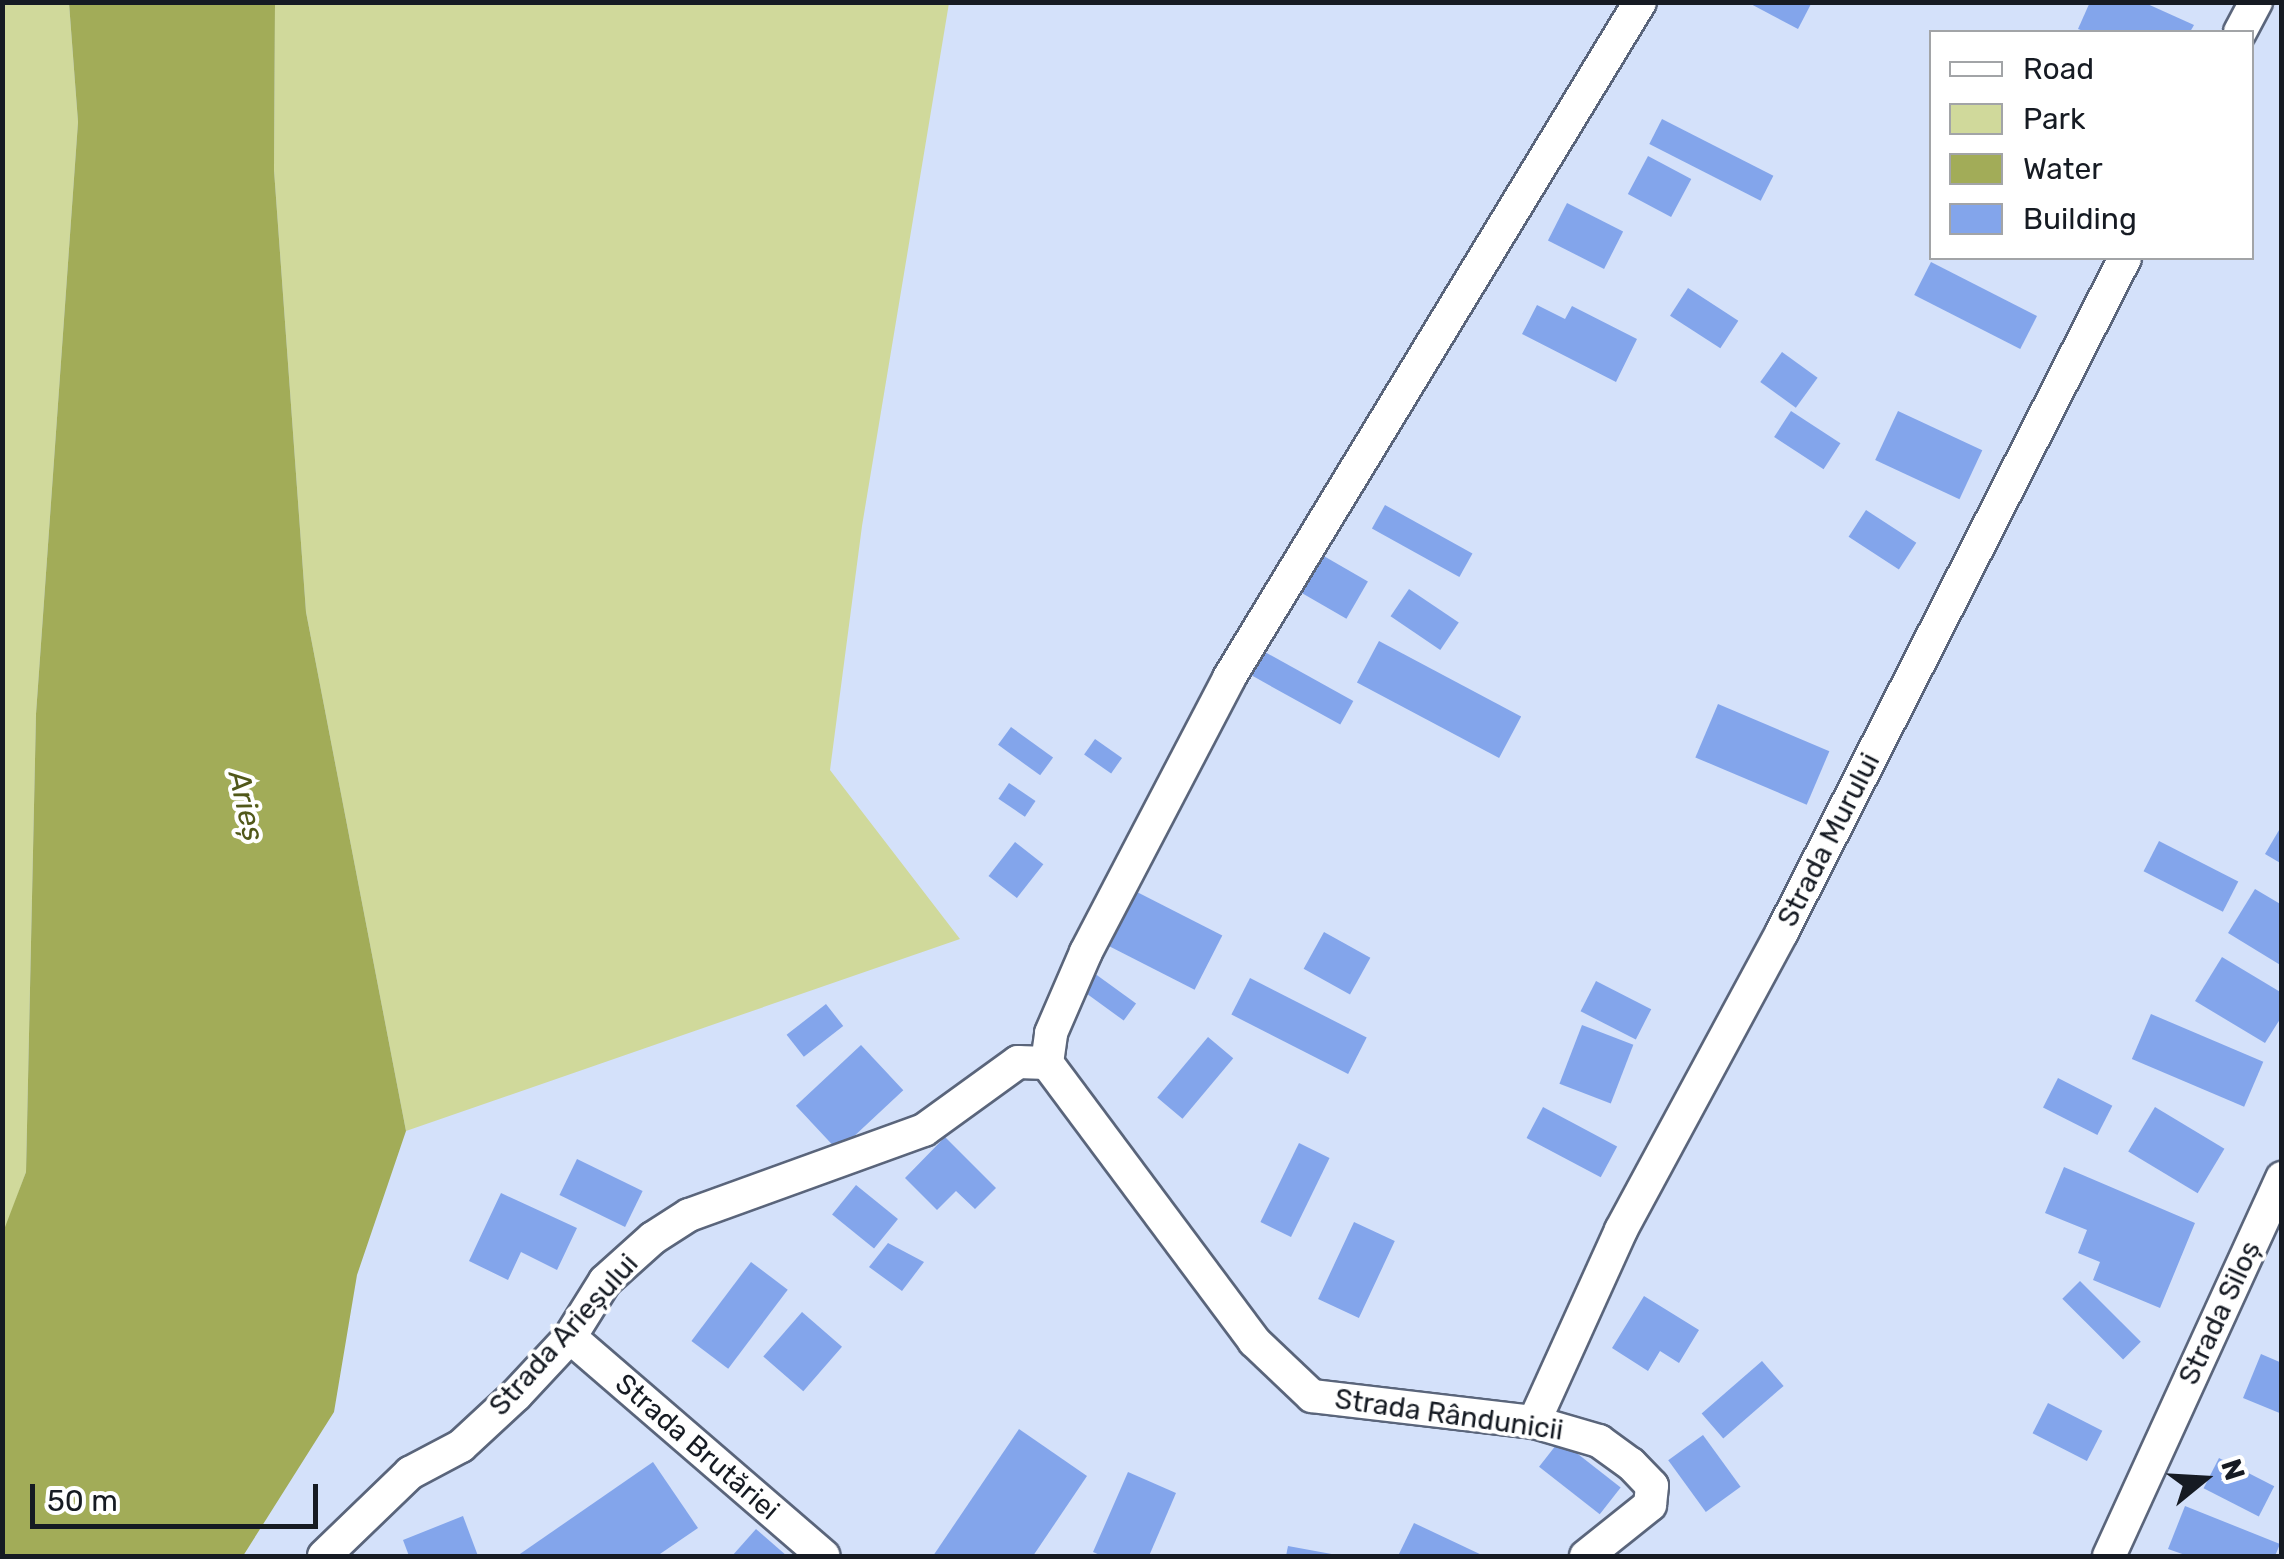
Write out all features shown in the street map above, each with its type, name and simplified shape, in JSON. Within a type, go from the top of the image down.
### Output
[{"type":"street","points":[[1047,1063],[1051,1032],[1086,952],[1229,678],[1640,2]]},
{"type":"street","points":[[2241,30],[2256,2]]},
{"type":"street","name":"Strada Murului","points":[[1534,1422],[1620,1230],[1782,932],[2124,260]]},
{"type":"street","name":"Strada Arieșului","points":[[324,1556],[410,1473],[461,1446],[570,1337],[605,1281],[688,1215],[924,1130],[1018,1062],[1047,1063]]},
{"type":"street","name":"Strada Rândunicii","points":[[1047,1063],[1254,1341],[1312,1396],[1534,1422],[1598,1441],[1652,1486],[1650,1505],[1586,1556]]},
{"type":"street","name":"Strada Siloș","points":[[2109,1556],[2282,1178]]},
{"type":"street","name":"Strada Brutăriei","points":[[570,1337],[824,1556]]},
{"type":"green space","points":[[3,3],[69,3],[78,122],[36,714],[26,1172],[3,1235]]},
{"type":"green space","points":[[275,3],[949,3],[862,526],[830,770],[960,939],[406,1131],[306,612],[274,170]]},
{"type":"water","name":"Arieș","points":[[69,3],[275,3],[274,170],[306,612],[406,1131],[357,1275],[334,1412],[243,1556],[3,1556],[2,1235],[26,1172],[36,714],[78,122]]},
{"type":"building","points":[[1747,2],[1812,2],[1798,29]]},
{"type":"building","points":[[2090,2],[2143,2],[2194,25],[2191,30],[2078,29]]},
{"type":"building","points":[[1662,119],[1773,176],[1761,201],[1649,144]]},
{"type":"building","points":[[1648,156],[1691,179],[1671,217],[1628,194]]},
{"type":"building","points":[[1567,203],[1623,232],[1604,269],[1548,240]]},
{"type":"building","points":[[1931,262],[2037,316],[2020,349],[1914,295]]},
{"type":"building","points":[[1688,288],[1738,321],[1720,348],[1670,316]]},
{"type":"building","points":[[1537,305],[1565,319],[1572,306],[1637,339],[1616,382],[1522,334]]},
{"type":"building","points":[[1782,352],[1818,378],[1796,408],[1760,382]]},
{"type":"building","points":[[1791,411],[1840,443],[1824,469],[1774,437]]},
{"type":"building","points":[[1898,411],[1982,450],[1959,499],[1875,460]]},
{"type":"building","points":[[1385,505],[1472,553],[1459,577],[1372,529]]},
{"type":"building","points":[[1866,510],[1916,543],[1899,570],[1849,537]]},
{"type":"building","points":[[1322,555],[1368,582],[1346,619],[1300,592]]},
{"type":"building","points":[[1409,589],[1459,623],[1440,650],[1391,616]]},
{"type":"building","points":[[1379,641],[1521,717],[1499,758],[1357,682]]},
{"type":"building","points":[[1265,652],[1353,701],[1340,725],[1252,676]]},
{"type":"building","points":[[1718,704],[1829,751],[1807,805],[1695,757]]},
{"type":"building","points":[[1011,727],[1053,758],[1040,775],[998,745]]},
{"type":"building","points":[[1095,739],[1122,758],[1111,773],[1084,755]]},
{"type":"building","points":[[1009,783],[1036,801],[1025,817],[998,799]]},
{"type":"building","points":[[2282,825],[2282,864],[2265,854]]},
{"type":"building","points":[[2159,841],[2238,881],[2223,912],[2144,871]]},
{"type":"building","points":[[1015,842],[1043,864],[1017,898],[989,876]]},
{"type":"building","points":[[2255,889],[2282,905],[2282,966],[2228,933]]},
{"type":"building","points":[[1135,891],[1222,935],[1195,990],[1107,945]]},
{"type":"building","points":[[1324,932],[1370,958],[1350,994],[1304,969]]},
{"type":"building","points":[[2222,957],[2282,993],[2282,1016],[2265,1043],[2195,1001]]},
{"type":"building","points":[[1094,973],[1136,1004],[1124,1021],[1082,990]]},
{"type":"building","points":[[1250,978],[1367,1037],[1348,1074],[1231,1015]]},
{"type":"building","points":[[1596,981],[1651,1009],[1636,1039],[1581,1011]]},
{"type":"building","points":[[826,1004],[843,1026],[804,1057],[787,1035]]},
{"type":"building","points":[[2151,1014],[2263,1062],[2244,1107],[2132,1059]]},
{"type":"building","points":[[1582,1025],[1633,1045],[1611,1104],[1559,1084]]},
{"type":"building","points":[[1208,1037],[1233,1058],[1182,1119],[1157,1098]]},
{"type":"building","points":[[861,1045],[903,1090],[838,1151],[796,1106]]},
{"type":"building","points":[[2058,1078],[2112,1106],[2097,1135],[2043,1107]]},
{"type":"building","points":[[1543,1107],[1617,1146],[1601,1177],[1527,1138]]},
{"type":"building","points":[[2155,1107],[2224,1149],[2198,1193],[2128,1152]]},
{"type":"building","points":[[945,1137],[996,1188],[975,1209],[956,1191],[937,1210],[905,1178]]},
{"type":"building","points":[[1299,1143],[1330,1158],[1291,1237],[1260,1222]]},
{"type":"building","points":[[577,1159],[643,1191],[625,1227],[559,1195]]},
{"type":"building","points":[[2064,1167],[2195,1223],[2160,1308],[2093,1280],[2100,1262],[2078,1253],[2087,1230],[2045,1213]]},
{"type":"building","points":[[856,1185],[898,1219],[874,1249],[832,1215]]},
{"type":"building","points":[[501,1193],[577,1228],[557,1270],[521,1252],[508,1280],[469,1261]]},
{"type":"building","points":[[1354,1222],[1395,1241],[1359,1318],[1318,1299]]},
{"type":"building","points":[[888,1243],[924,1262],[902,1291],[869,1267]]},
{"type":"building","points":[[751,1262],[788,1290],[728,1369],[691,1341]]},
{"type":"building","points":[[2080,1281],[2141,1342],[2123,1359],[2062,1299]]},
{"type":"building","points":[[1644,1296],[1699,1330],[1679,1363],[1660,1351],[1648,1371],[1612,1348]]},
{"type":"building","points":[[802,1312],[842,1347],[803,1391],[763,1357]]},
{"type":"building","points":[[2261,1354],[2282,1363],[2282,1414],[2243,1398]]},
{"type":"building","points":[[1762,1361],[1784,1386],[1723,1438],[1702,1413]]},
{"type":"building","points":[[2048,1403],[2102,1431],[2087,1461],[2033,1433]]},
{"type":"building","points":[[1019,1429],[1087,1476],[1033,1556],[933,1556]]},
{"type":"building","points":[[1703,1435],[1741,1487],[1706,1512],[1668,1460]]},
{"type":"building","points":[[1560,1440],[1621,1487],[1600,1514],[1539,1467]]},
{"type":"building","points":[[2219,1458],[2274,1486],[2259,1516],[2204,1488]]},
{"type":"building","points":[[653,1462],[698,1528],[657,1556],[517,1556]]},
{"type":"building","points":[[1128,1472],[1176,1493],[1149,1556],[1102,1556],[1093,1552]]},
{"type":"building","points":[[2185,1506],[2280,1544],[2275,1556],[2188,1556],[2168,1549]]},
{"type":"building","points":[[463,1516],[478,1556],[409,1556],[403,1540]]},
{"type":"building","points":[[1414,1523],[1484,1556],[1398,1556]]},
{"type":"building","points":[[756,1529],[787,1556],[732,1556]]},
{"type":"building","points":[[1288,1546],[1337,1555],[1286,1556]]}]
